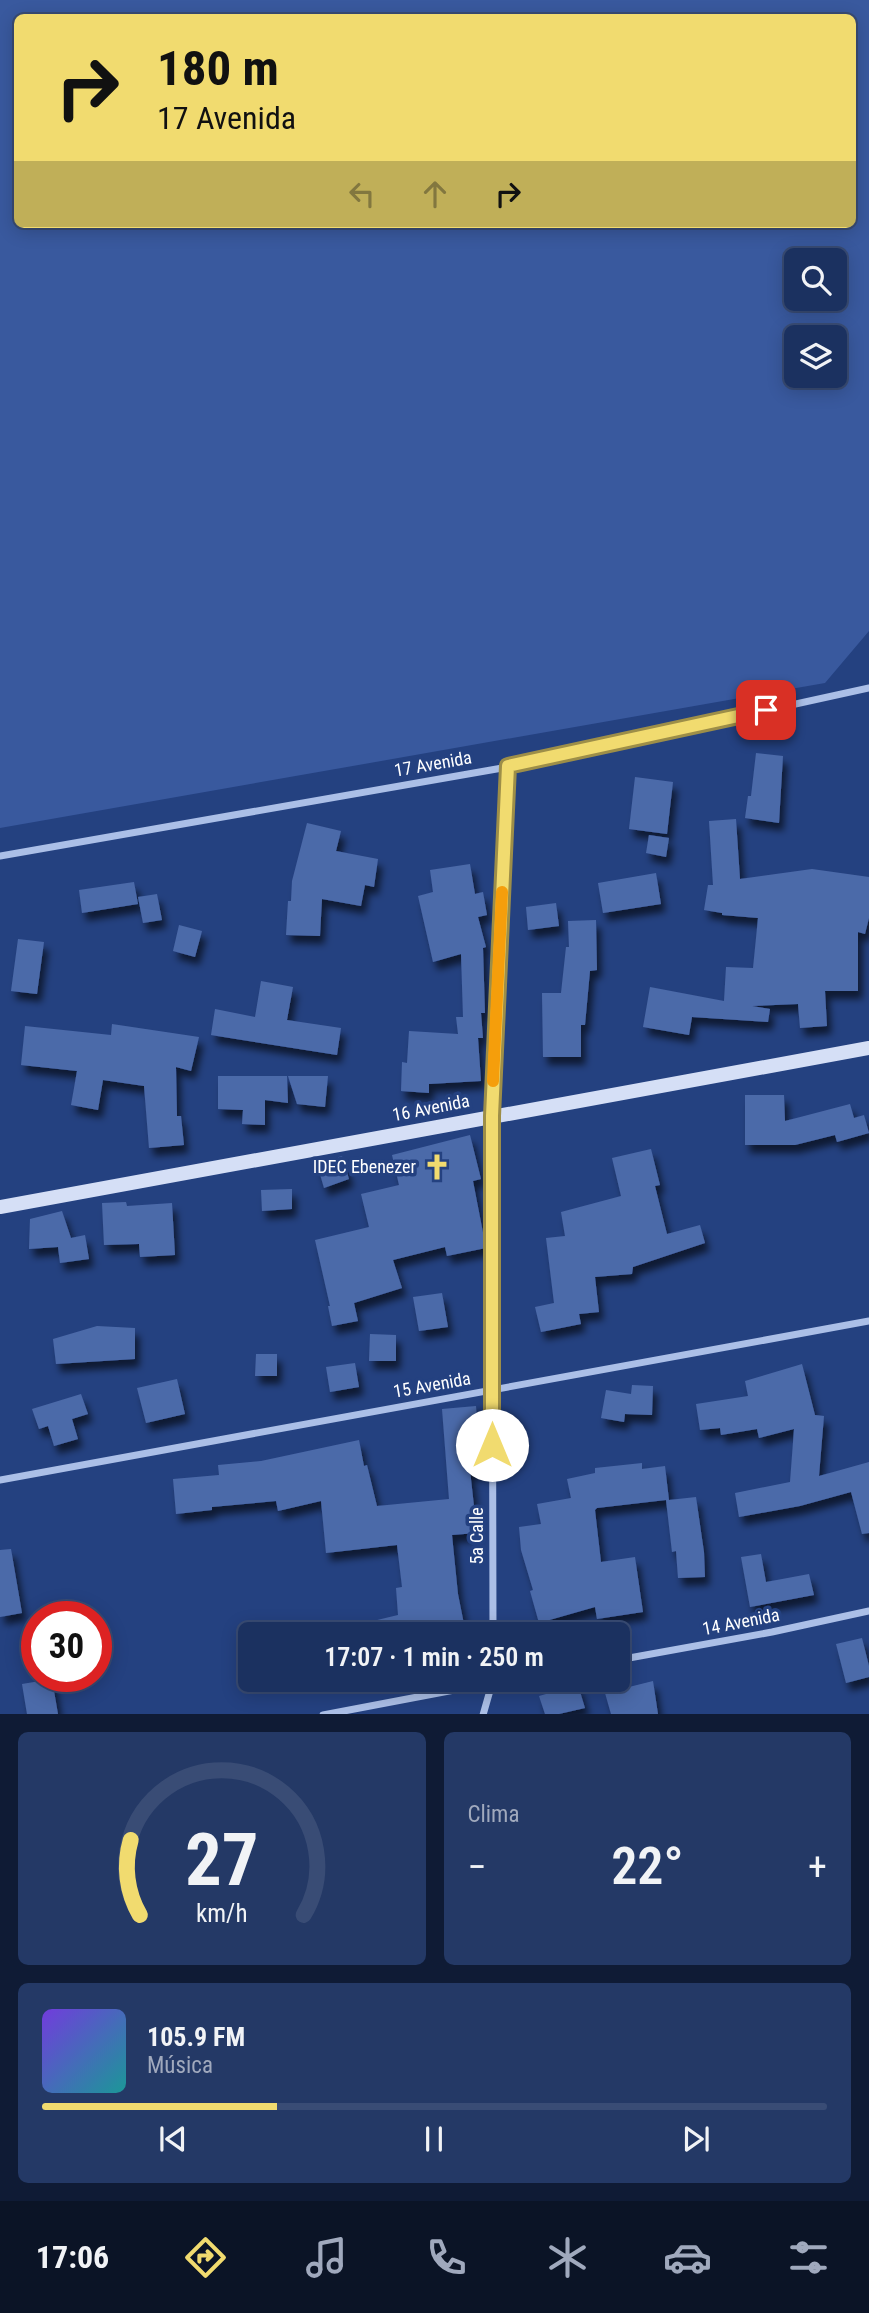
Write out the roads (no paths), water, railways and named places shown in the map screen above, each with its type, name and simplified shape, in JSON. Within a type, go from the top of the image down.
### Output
[{"type":"main road","name":"16 Avenida","points":[[0,1207],[869,1048]]},
{"type":"street","name":"17 Avenida","points":[[0,856],[508,766],[869,688]]},
{"type":"street","name":"5a Calle","points":[[493,1622],[492,1116],[508,766]]},
{"type":"street","name":"15 Avenida","points":[[0,1480],[869,1321]]},
{"type":"street","name":"14 Avenida","points":[[630,1658],[869,1611]]},
{"type":"street","points":[[323,1714],[437,1692]]},
{"type":"street","points":[[483,1714],[490,1692]]},
{"type":"place","name":"IDEC Ebenezer","points":[[437,1167]]}]
